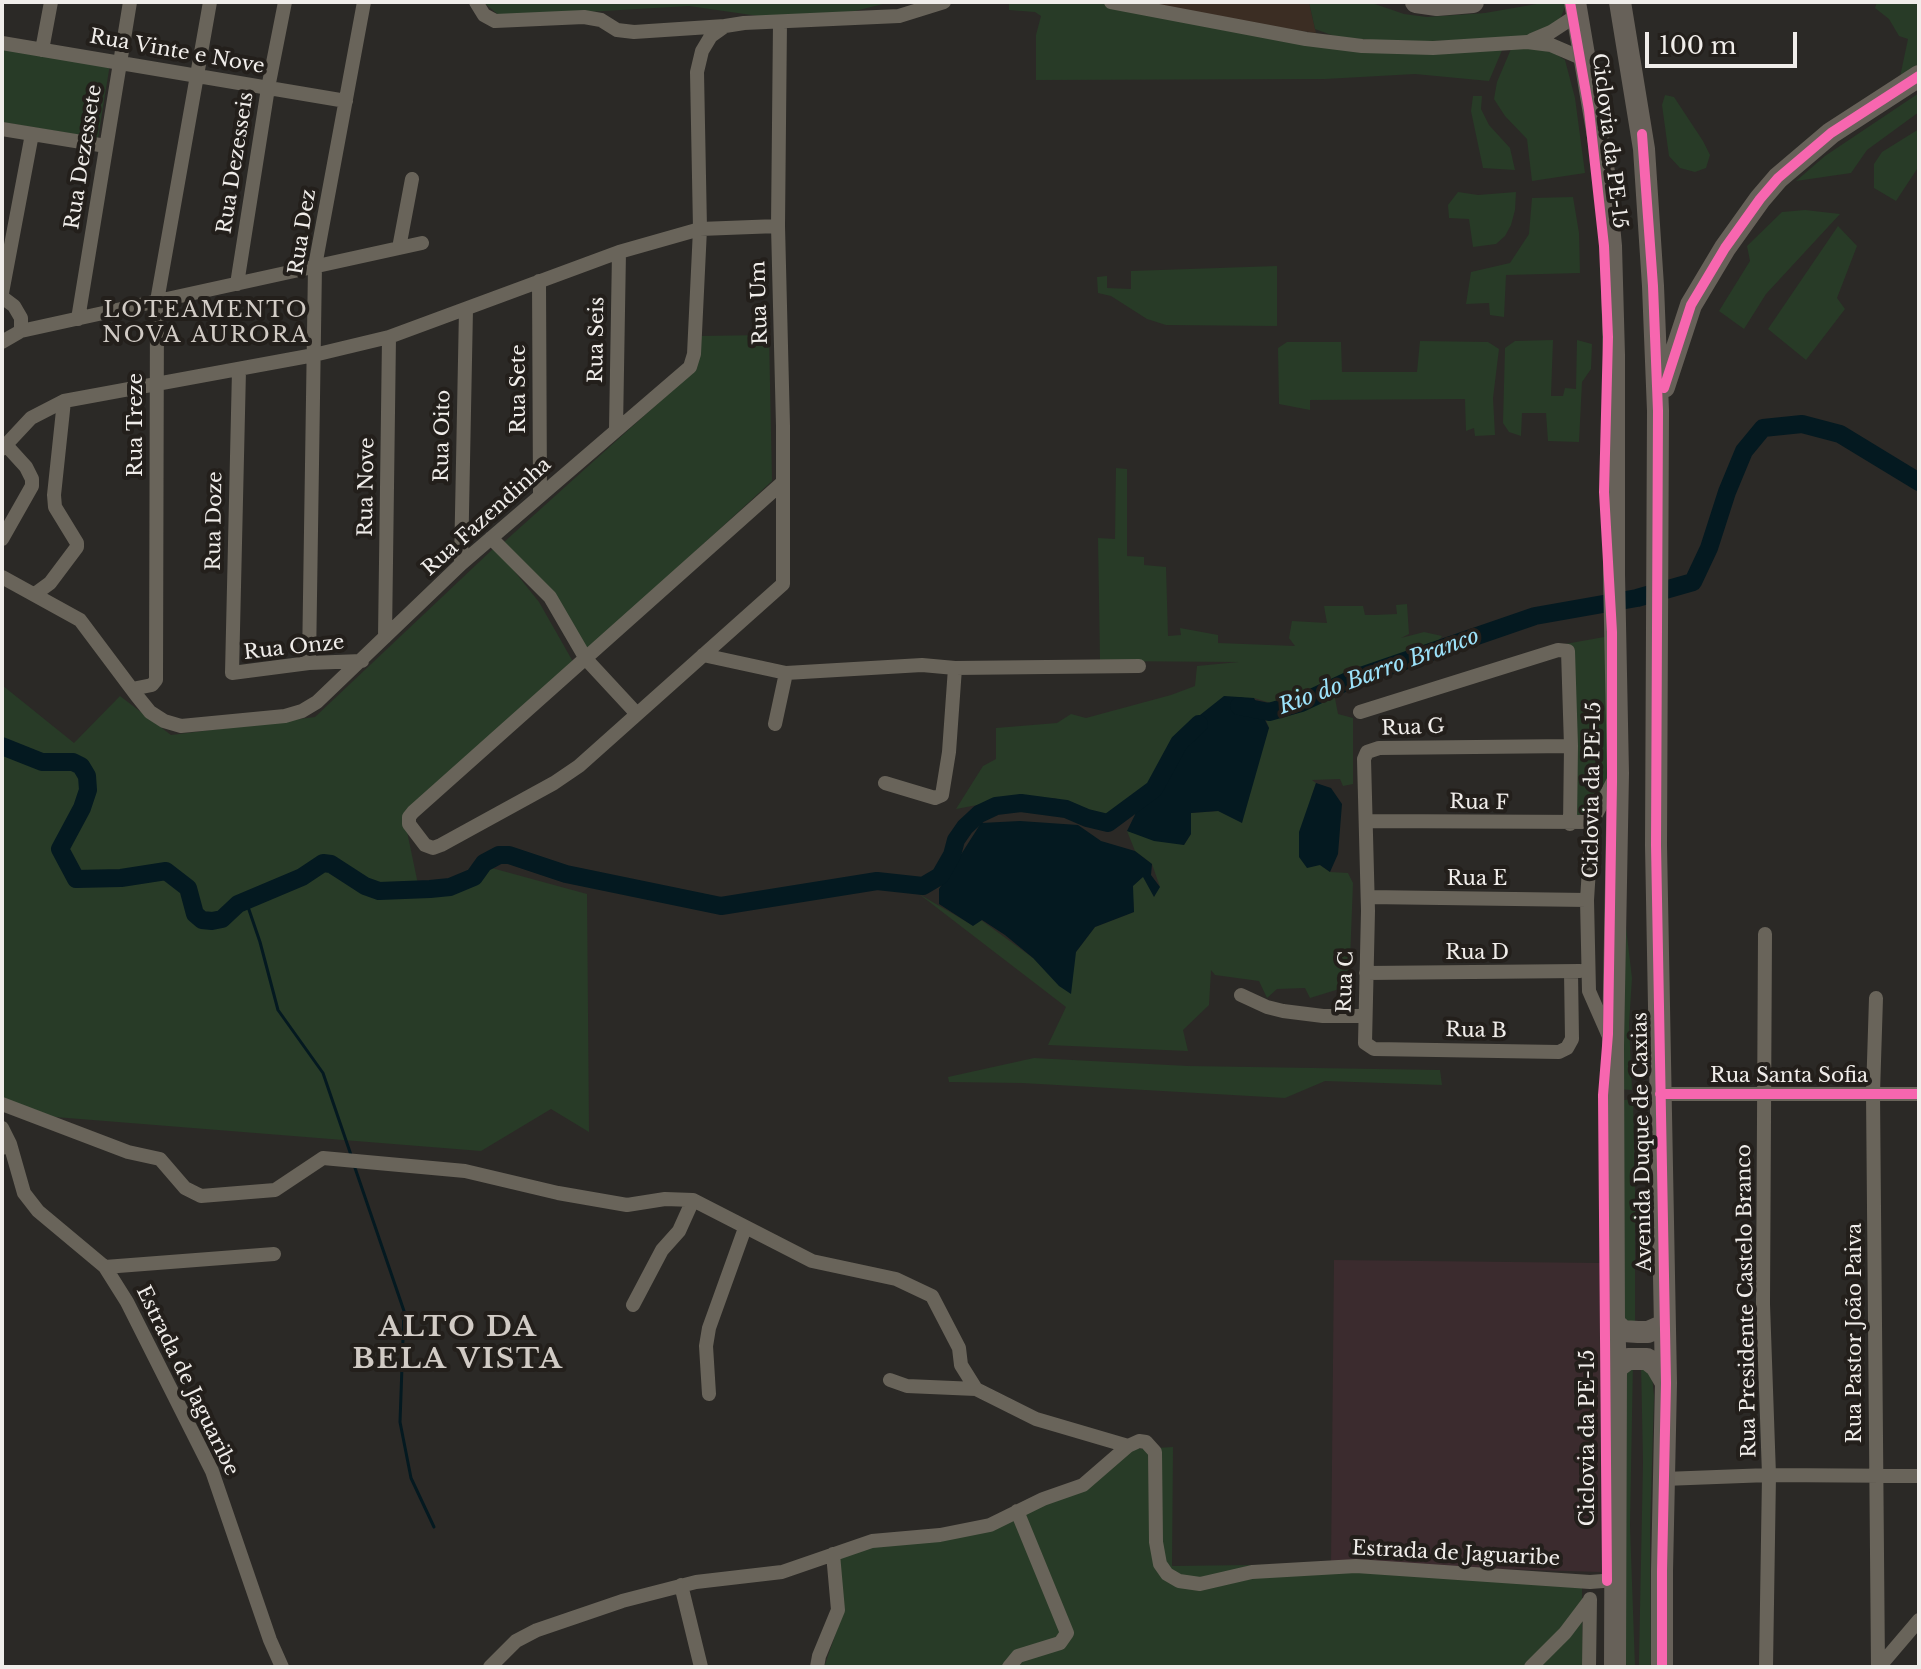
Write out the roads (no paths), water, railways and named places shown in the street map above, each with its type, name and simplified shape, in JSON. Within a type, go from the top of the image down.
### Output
[{"type":"highway","points":[[1416,2],[1437,5],[1473,2]]},
{"type":"highway","points":[[1620,2],[1644,149],[1658,411]]},
{"type":"highway","name":"Avenida Duque de Caxias","points":[[1576,9],[1604,172],[1611,246],[1614,355],[1618,773],[1613,1046],[1615,1667]]},
{"type":"highway","points":[[1658,411],[1672,356],[1691,305],[1725,248],[1760,199],[1778,178],[1831,133],[1919,76]]},
{"type":"highway","name":"Avenida Duque de Caxias","points":[[1658,411],[1656,845],[1666,1383],[1662,1667]]},
{"type":"highway","points":[[1616,846],[1625,852],[1646,853],[1656,845]]},
{"type":"highway","points":[[1614,1323],[1623,1331],[1638,1332],[1648,1332],[1664,1325]]},
{"type":"highway","points":[[1616,1368],[1628,1359],[1647,1359],[1656,1366],[1666,1383]]},
{"type":"street","points":[[42,50],[51,2]]},
{"type":"street","name":"Rua Dezessete","points":[[78,319],[130,2]]},
{"type":"street","name":"Rua Treze","points":[[132,689],[152,685],[156,680],[157,301],[210,2]]},
{"type":"street","name":"Rua Dezesseis","points":[[237,284],[285,2]]},
{"type":"street","name":"Rua Dez","points":[[309,663],[315,266],[364,2]]},
{"type":"street","points":[[476,2],[489,19],[584,17],[601,20],[617,30],[634,32],[780,22],[944,2]]},
{"type":"street","points":[[1111,2],[1306,39],[1362,46],[1433,48],[1527,42],[1551,45],[1586,60]]},
{"type":"street","points":[[1527,42],[1551,32],[1576,9]]},
{"type":"street","name":"Rua Um","points":[[703,655],[783,584],[778,226],[780,22]]},
{"type":"street","name":"Rua Fazendinha","points":[[132,689],[150,712],[164,721],[181,726],[285,716],[302,711],[317,702],[362,661],[461,564],[690,367],[694,354],[700,229],[697,72],[702,51],[711,36],[725,26]]},
{"type":"street","name":"Rua Vinte e Nove","points":[[2,43],[346,101]]},
{"type":"street","points":[[2,129],[106,146]]},
{"type":"street","points":[[21,331],[21,318],[2,295],[32,134]]},
{"type":"street","points":[[399,248],[412,179]]},
{"type":"street","points":[[2,539],[32,486],[26,467],[4,447],[31,418],[64,401],[239,370],[389,337],[619,252],[700,229],[778,226]]},
{"type":"street","points":[[2,342],[21,331],[422,243]]},
{"type":"street","name":"Rua Seis","points":[[616,429],[619,252]]},
{"type":"street","name":"Rua Sete","points":[[539,281],[540,495]]},
{"type":"street","name":"Rua Oito","points":[[461,564],[466,309]]},
{"type":"street","name":"Rua Nove","points":[[385,637],[389,337]]},
{"type":"street","name":"Rua Doze","points":[[232,673],[239,370]]},
{"type":"street","points":[[35,594],[50,583],[77,547],[55,507],[64,401]]},
{"type":"street","points":[[782,483],[413,812],[409,824],[418,838],[433,848],[554,783],[579,766],[703,655],[786,673],[922,665],[955,668],[1139,666]]},
{"type":"street","points":[[491,538],[550,597],[586,659],[637,714]]},
{"type":"street","points":[[2,577],[80,620],[132,689]]},
{"type":"street","points":[[1360,712],[1558,650],[1568,651],[1570,824]]},
{"type":"street","name":"Rua Onze","points":[[232,673],[309,663],[362,661]]},
{"type":"street","points":[[885,783],[935,798],[942,795],[949,752],[955,668]]},
{"type":"street","points":[[775,724],[786,673]]},
{"type":"street","name":"Rua G","points":[[1368,904],[1364,759],[1373,749],[1571,746]]},
{"type":"street","points":[[1613,1046],[1593,1000],[1588,971],[1587,900],[1592,822],[1618,773]]},
{"type":"street","name":"Rua F","points":[[1366,821],[1592,822]]},
{"type":"street","name":"Rua E","points":[[1368,904],[1587,900]]},
{"type":"street","name":"Rua C","points":[[1368,904],[1365,1043],[1374,1049]]},
{"type":"street","name":"Rua Presidente Castelo Branco","points":[[1765,934],[1763,1304],[1769,1475],[1766,1667]]},
{"type":"street","name":"Rua D","points":[[1366,973],[1588,971]]},
{"type":"street","name":"Rua B","points":[[1374,1049],[1559,1052],[1567,1048],[1572,1039],[1571,972]]},
{"type":"street","points":[[1241,995],[1267,1007],[1297,1013],[1364,1016]]},
{"type":"street","name":"Rua Pastor João Paiva","points":[[1876,998],[1873,1093],[1878,1667]]},
{"type":"street","name":"Rua Santa Sofia","points":[[1660,1094],[1919,1094]]},
{"type":"street","points":[[2,1104],[128,1152],[160,1159],[185,1188],[201,1196],[275,1190],[323,1158],[465,1171],[558,1193],[627,1205],[665,1199],[693,1200],[812,1261],[896,1279],[932,1296],[959,1348],[961,1365],[976,1389]]},
{"type":"street","name":"Estrada de Jaguaribe","points":[[2,1128],[24,1193],[38,1211],[105,1267],[127,1302],[212,1471],[282,1667]]},
{"type":"street","points":[[633,1305],[662,1250],[679,1231],[693,1200]]},
{"type":"street","points":[[709,1394],[706,1346],[709,1328],[745,1228]]},
{"type":"street","points":[[105,1267],[274,1254]]},
{"type":"street","name":"Estrada de Jaguaribe","points":[[890,1380],[907,1386],[976,1389],[1036,1419],[1128,1446],[1139,1441],[1146,1442],[1155,1452],[1156,1542],[1160,1564],[1167,1574],[1179,1581],[1200,1584],[1252,1572],[1356,1566],[1590,1582],[1616,1580]]},
{"type":"street","points":[[490,1667],[516,1641],[537,1630],[622,1601],[681,1585],[782,1572],[872,1541],[967,1531],[990,1525],[1083,1485],[1128,1446]]},
{"type":"street","points":[[1664,1479],[1769,1475],[1919,1476]]},
{"type":"street","points":[[1009,1667],[1018,1656],[1060,1643],[1067,1633],[1017,1511]]},
{"type":"street","points":[[817,1667],[838,1610],[833,1554]]},
{"type":"street","points":[[1589,1667],[1590,1582]]},
{"type":"street","points":[[681,1585],[701,1667]]},
{"type":"street","points":[[1531,1667],[1565,1633],[1590,1600]]},
{"type":"street","points":[[1878,1667],[1919,1621]]},
{"type":"water","points":[[1224,696],[1254,698],[1269,728],[1242,823],[1218,811],[1191,813],[1191,834],[1184,845],[1154,841],[1127,831],[1153,778],[1200,715]]},
{"type":"water","points":[[1316,783],[1331,788],[1342,804],[1338,854],[1330,872],[1320,865],[1307,868],[1299,857],[1299,832]]},
{"type":"water","points":[[1020,821],[1078,825],[1101,841],[1135,851],[1152,864],[1151,875],[1160,887],[1154,897],[1143,877],[1133,886],[1134,912],[1095,927],[1076,952],[1071,994],[1005,935],[982,920],[973,926],[939,904],[939,889],[981,823]]},
{"type":"waterway","name":"Rio do Barro Branco","points":[[1239,706],[1269,712],[1301,703],[1352,679],[1535,616],[1637,598],[1693,582],[1709,548],[1744,451],[1763,428],[1802,424],[1840,434],[1919,482]]},
{"type":"waterway","name":"Rio do Barro Branco","points":[[2,746],[42,762],[73,762],[81,766],[87,776],[88,790],[82,808],[60,849],[76,879],[121,878],[166,871],[188,888],[195,914],[202,920],[212,921],[222,919],[238,904],[302,877],[323,863],[331,864],[365,886],[379,891],[430,889],[450,887],[474,877],[484,863],[499,855],[509,855],[566,874],[721,906],[877,881],[923,886],[940,876],[965,827],[979,814],[996,806],[1021,803],[1066,809],[1108,823],[1154,789],[1179,743],[1199,724]]},
{"type":"waterway","points":[[246,901],[278,1010],[323,1073],[351,1155]]},
{"type":"waterway","points":[[354,1165],[404,1311],[400,1422],[411,1478],[434,1527]]},
{"type":"district","name":"LOTEAMENTO NOVA AURORA","points":[[206,324]]},
{"type":"district","name":"ALTO DA BELA VISTA","points":[[458,1344]]}]
